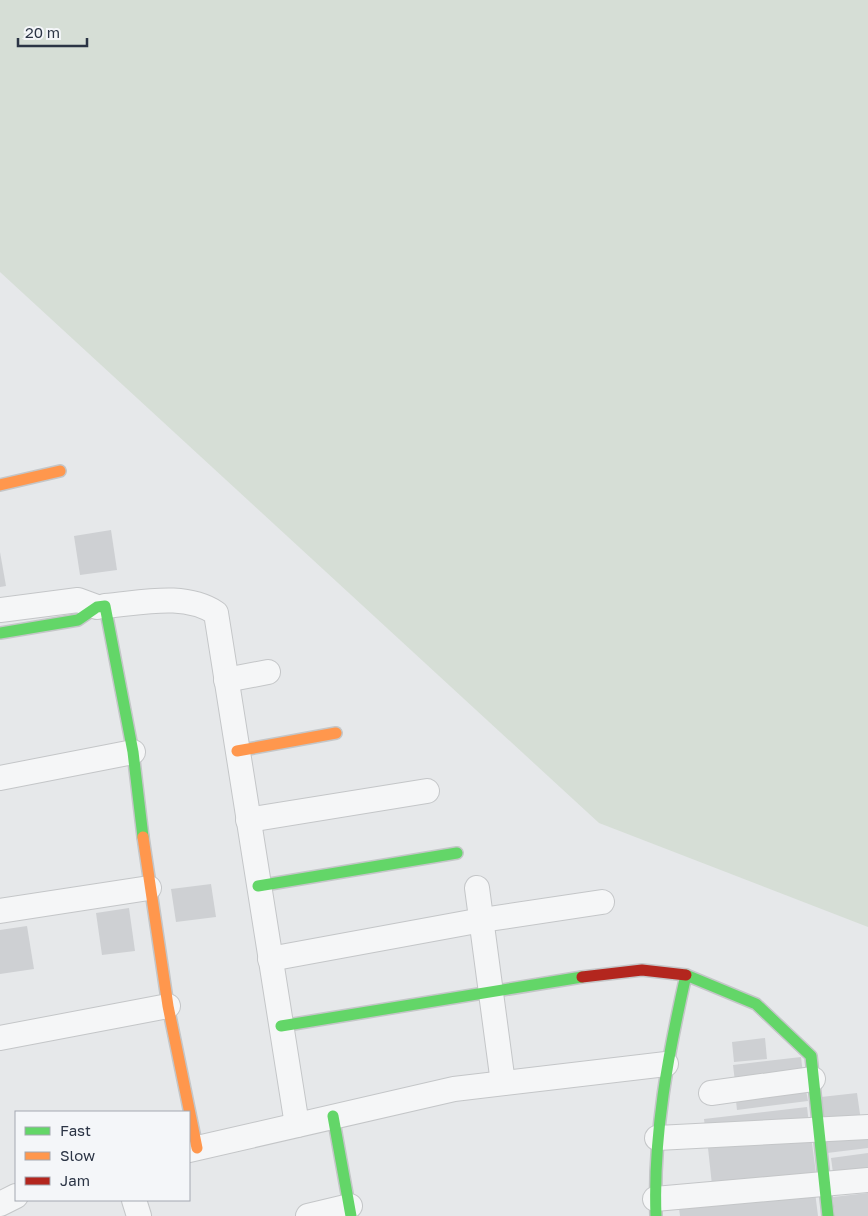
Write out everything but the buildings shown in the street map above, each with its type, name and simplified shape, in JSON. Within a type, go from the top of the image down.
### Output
[{"type":"street","points":[[0,485],[60,471]]},
{"type":"street","points":[[0,610],[78,600],[101,607],[177,600],[203,605],[216,613],[297,1124]]},
{"type":"street","points":[[0,633],[78,620],[101,607]]},
{"type":"street","points":[[101,607],[133,752],[149,888],[186,1111]]},
{"type":"street","points":[[226,680],[268,672]]},
{"type":"street","points":[[237,751],[336,733]]},
{"type":"street","points":[[0,778],[133,752]]},
{"type":"street","points":[[248,820],[427,790]]},
{"type":"street","points":[[258,886],[457,853]]},
{"type":"street","points":[[0,911],[149,888]]},
{"type":"street","points":[[477,888],[503,1083]]},
{"type":"street","points":[[270,959],[482,920],[602,902]]},
{"type":"street","points":[[281,1026],[491,991],[642,970],[686,975],[756,1004],[811,1056],[828,1216]]},
{"type":"street","points":[[686,975],[666,1064],[653,1178],[656,1207],[868,1180]]},
{"type":"street","points":[[0,1038],[168,1006]]},
{"type":"street","points":[[190,1132],[193,1149],[454,1089],[666,1064]]},
{"type":"street","points":[[711,1093],[813,1079]]},
{"type":"street","points":[[308,1216],[350,1211],[334,1116]]},
{"type":"street","points":[[657,1138],[868,1127]]},
{"type":"street","points":[[0,1204],[15,1196]]},
{"type":"street","points":[[134,1201],[139,1216]]},
{"type":"shaded area","points":[[0,0],[868,0],[868,927],[599,823],[0,272]]},
{"type":"traffic: fast","points":[[0,633],[78,620],[97,607],[105,606],[133,752],[143,837]]},
{"type":"traffic: fast","points":[[258,886],[457,853]]},
{"type":"traffic: fast","points":[[656,1216],[659,1125],[673,1035],[686,975],[756,1004],[811,1056],[828,1216]]},
{"type":"traffic: fast","points":[[281,1026],[582,977]]},
{"type":"traffic: fast","points":[[333,1116],[351,1216]]},
{"type":"traffic: slow","points":[[0,485],[60,471]]},
{"type":"traffic: slow","points":[[237,751],[336,733]]},
{"type":"traffic: slow","points":[[143,837],[168,1006],[189,1111]]},
{"type":"traffic: slow","points":[[190,1114],[197,1148]]},
{"type":"traffic: jam","points":[[582,977],[642,970],[686,975]]}]
